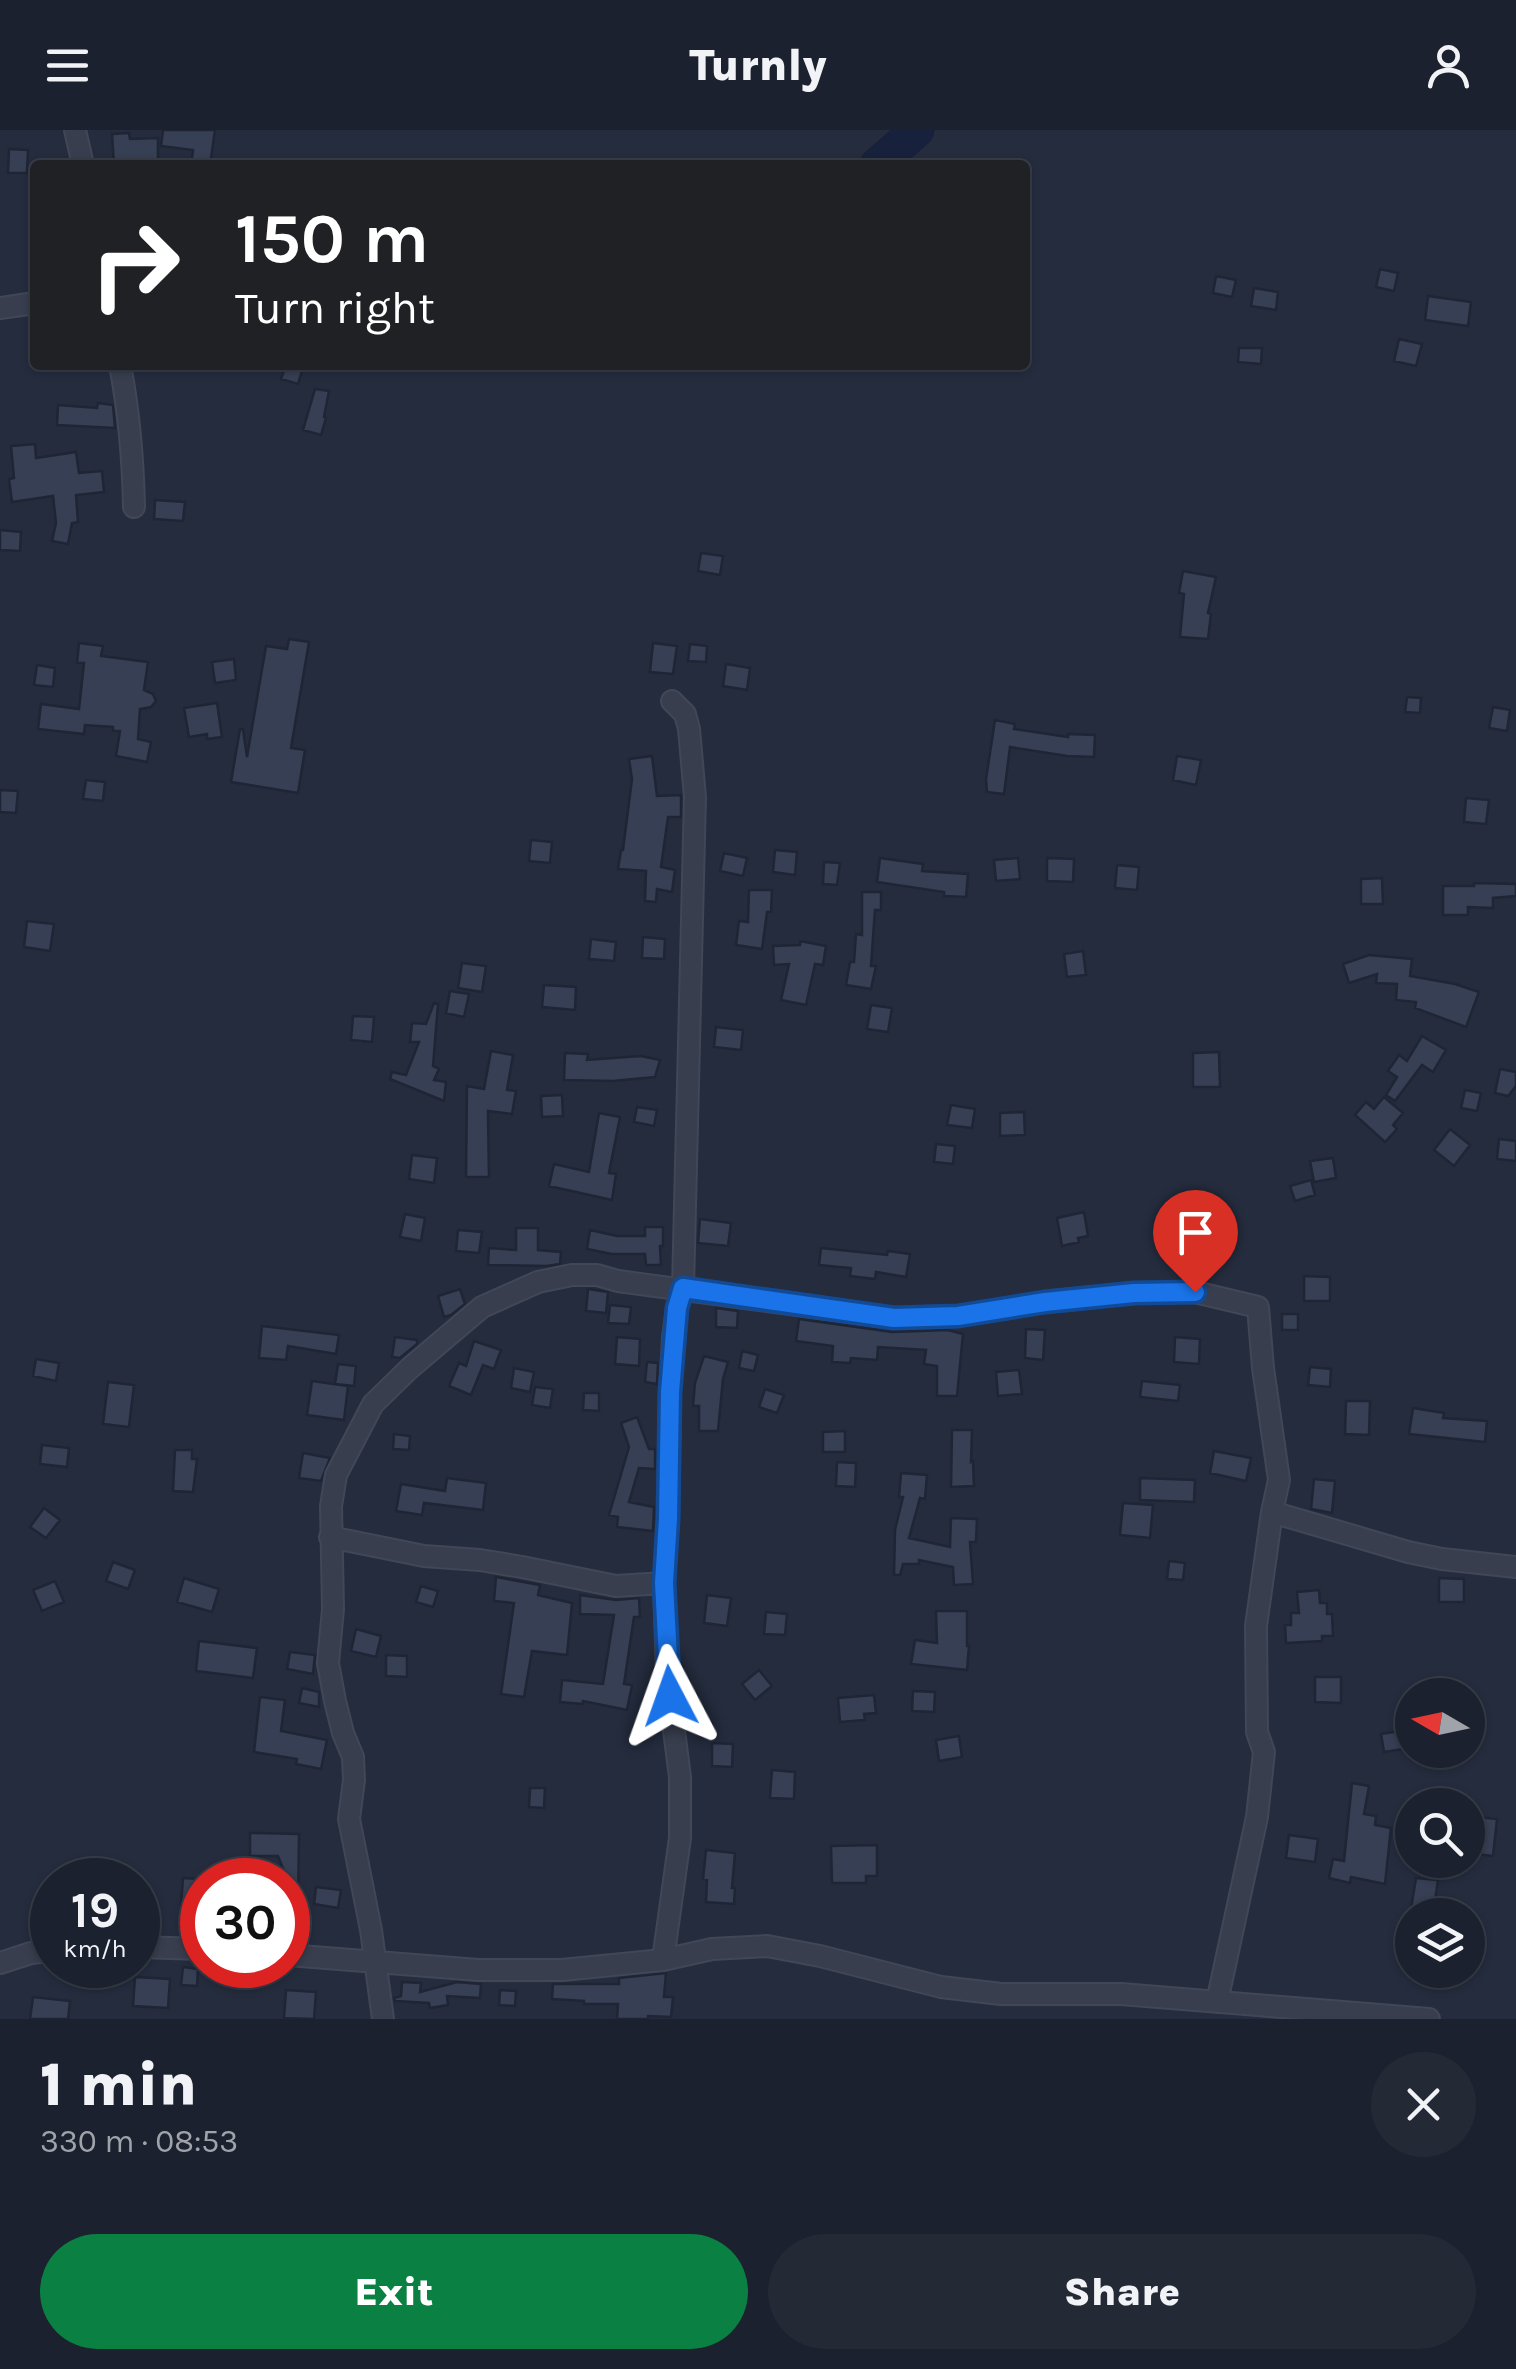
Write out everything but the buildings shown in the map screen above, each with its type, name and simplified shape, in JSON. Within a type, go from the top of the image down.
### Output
[{"type":"street","points":[[76,130],[82,160]]},
{"type":"street","points":[[0,308],[30,304]]},
{"type":"street","points":[[121,370],[132,446],[134,507]]},
{"type":"street","points":[[663,1960],[680,1838],[680,1777],[667,1676],[664,1583],[670,1392],[677,1308],[683,1288],[694,797],[689,728],[685,714],[672,701]]},
{"type":"street","points":[[383,2019],[349,1820],[353,1757],[339,1717],[328,1663],[332,1609],[330,1537],[336,1475],[373,1404],[482,1307],[538,1282],[597,1275],[894,1318],[958,1316],[1134,1293],[1195,1292],[1258,1307],[1279,1480],[1256,1626],[1257,1732],[1264,1752],[1257,1817],[1217,2002]]},
{"type":"street","points":[[1272,1512],[1442,1560],[1516,1567]]},
{"type":"street","points":[[330,1537],[424,1556],[522,1566],[616,1586],[664,1583]]},
{"type":"street","points":[[310,1957],[478,1970],[545,1970],[767,1946],[941,1987],[1001,1994],[1121,1994],[1429,2019]]},
{"type":"street","points":[[0,1963],[30,1954]]},
{"type":"waterway","points":[[883,160],[917,130]]},
{"type":"route","points":[[670,1696],[664,1583],[670,1392],[677,1308],[683,1288],[894,1318],[958,1316],[1134,1293],[1195,1292]]}]
